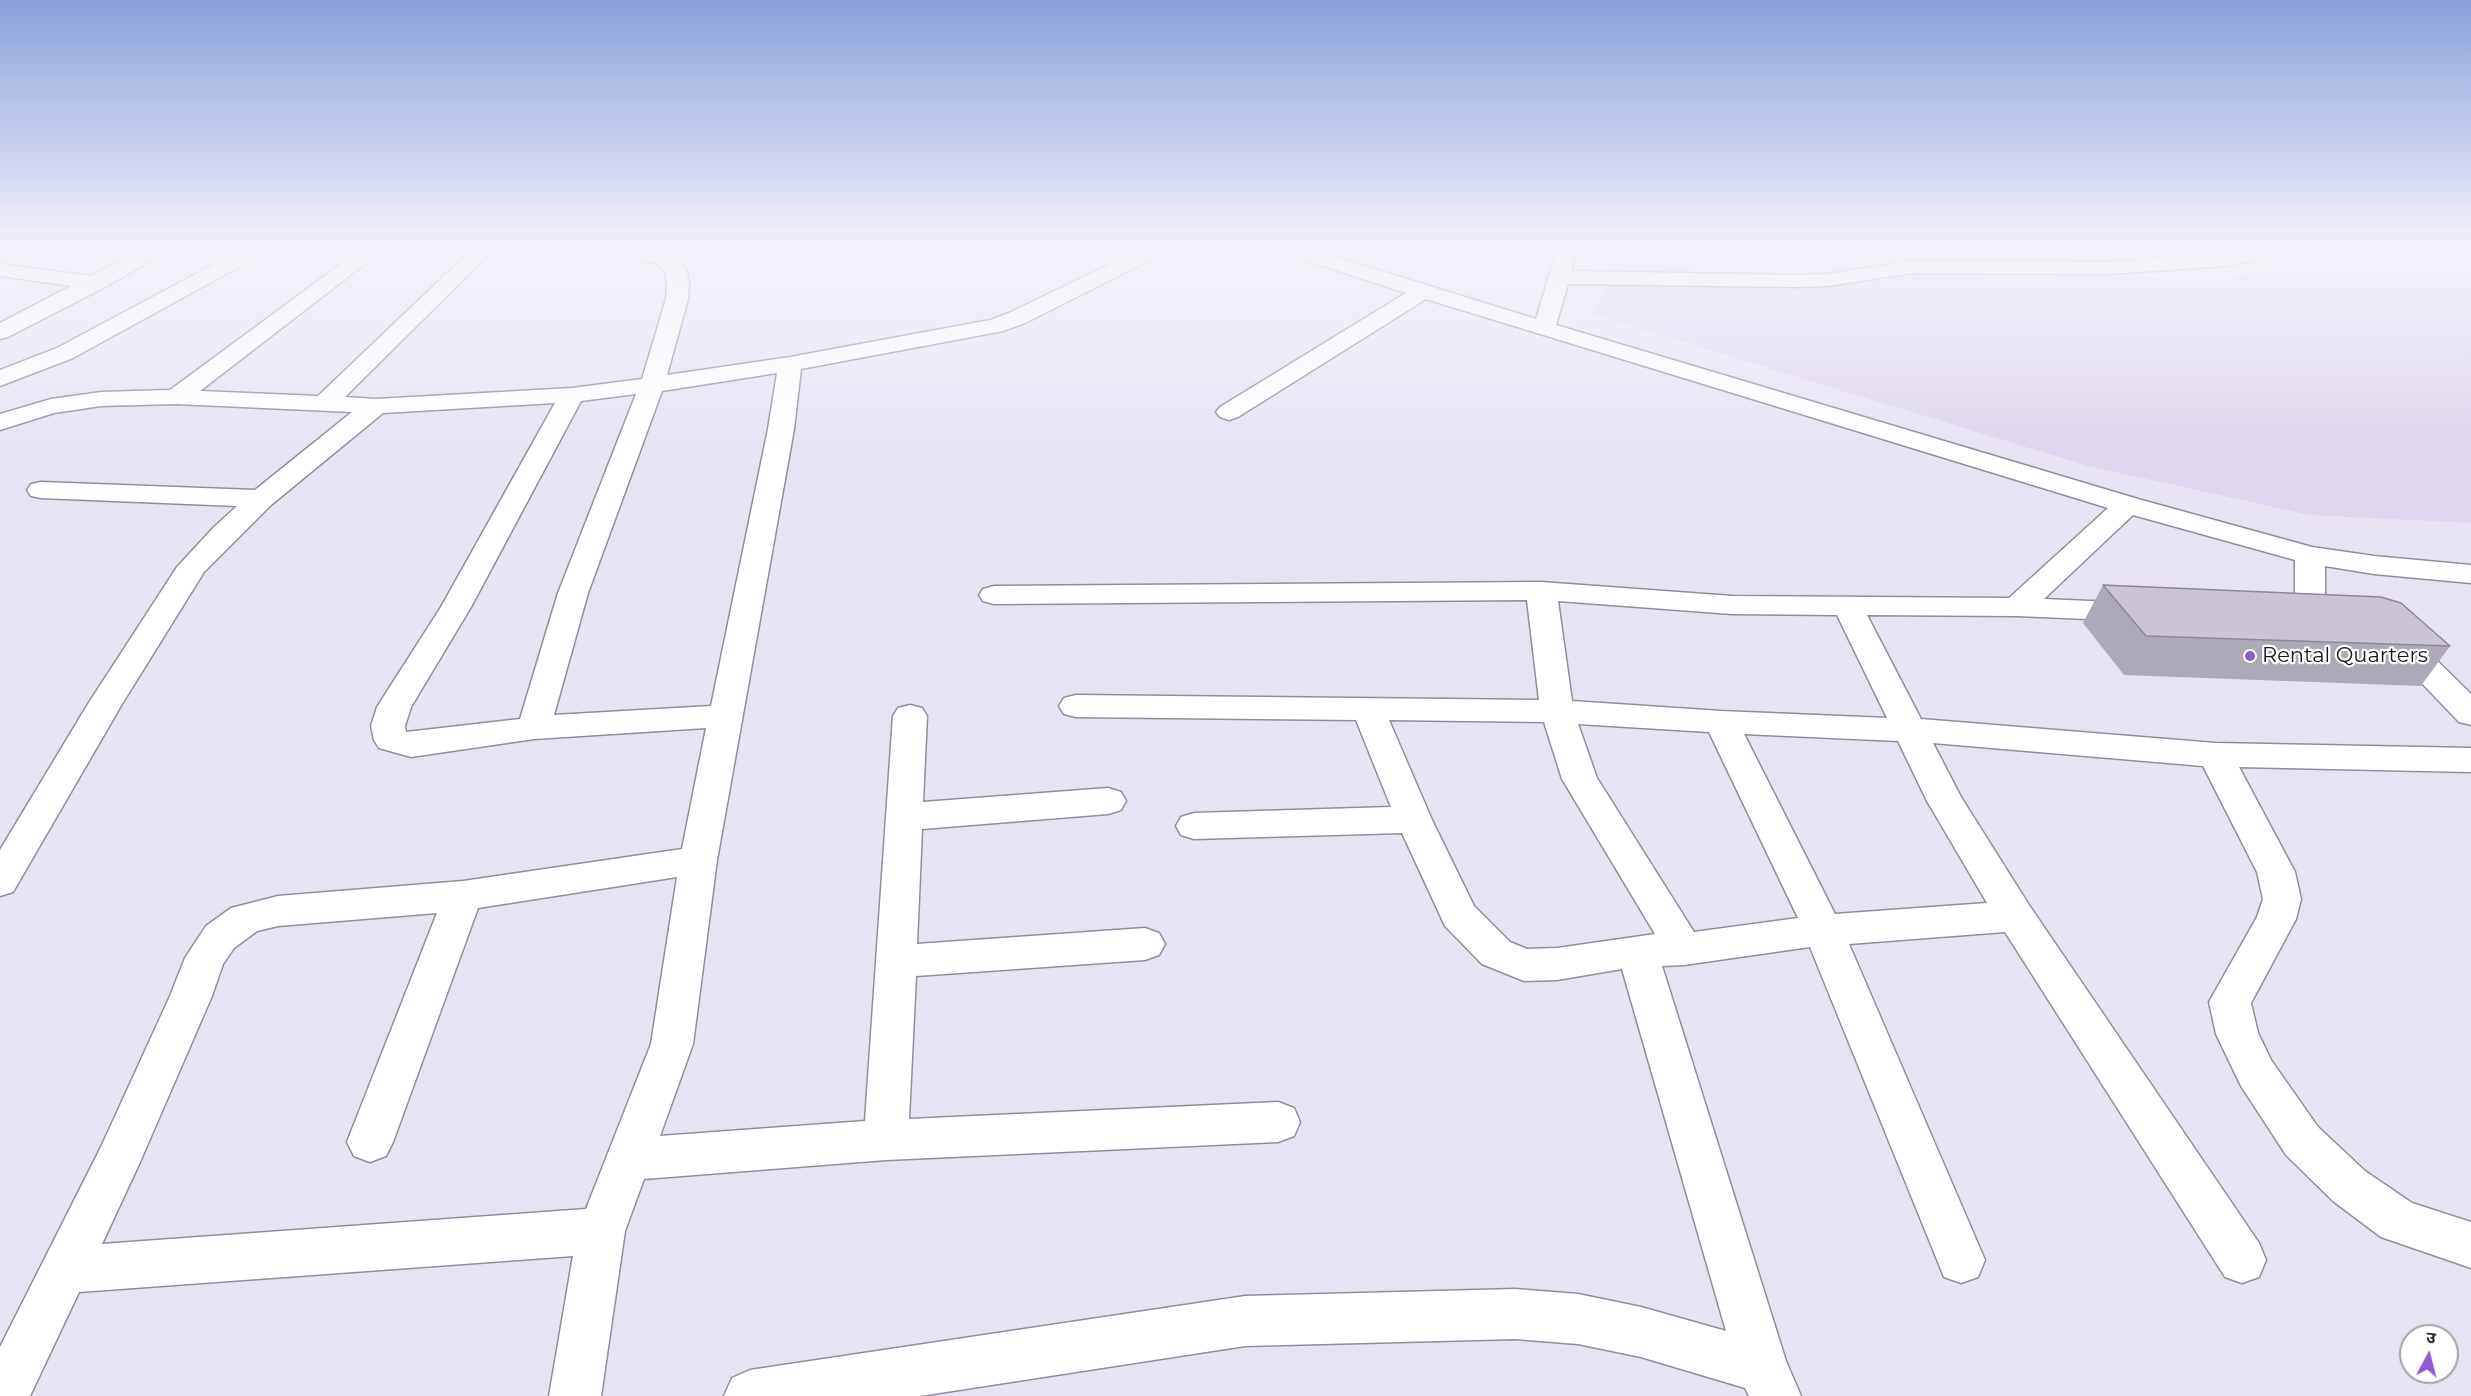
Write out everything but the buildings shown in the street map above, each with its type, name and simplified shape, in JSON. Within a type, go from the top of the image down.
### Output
[{"type":"street","points":[[0,332],[27,318]]},
{"type":"street","points":[[0,379],[65,353],[129,318]]},
{"type":"street","points":[[176,397],[282,318]]},
{"type":"street","points":[[324,404],[413,318]]},
{"type":"street","points":[[534,728],[573,593],[652,384],[672,318]]},
{"type":"street","points":[[0,422],[51,406],[74,402],[176,397],[376,406],[483,402],[572,395],[798,362],[995,326],[1017,318]]},
{"type":"street","points":[[1229,412],[1380,318]]},
{"type":"street","points":[[1510,318],[2128,505],[2310,555],[2374,566],[2471,574]]},
{"type":"street","points":[[1544,329],[1547,318]]},
{"type":"street","points":[[575,1396],[601,1231],[672,1044],[698,860],[724,716],[781,429],[798,362]]},
{"type":"street","points":[[572,395],[456,607],[394,707],[387,726],[391,740],[411,745],[534,728],[724,716]]},
{"type":"street","points":[[4,867],[192,567],[261,499],[376,406]]},
{"type":"street","points":[[41,490],[261,499]]},
{"type":"street","points":[[2017,607],[2128,505]]},
{"type":"street","points":[[2310,555],[2310,620]]},
{"type":"street","points":[[994,595],[1542,591],[1732,605],[2017,607],[2158,614]]},
{"type":"street","points":[[1542,591],[1557,711],[1580,779],[1684,949]]},
{"type":"street","points":[[1848,607],[1945,801],[2015,916],[2242,1260]]},
{"type":"street","points":[[2372,627],[2396,638],[2457,685],[2471,714]]},
{"type":"street","points":[[1076,706],[1557,711],[1721,723],[1910,730],[2215,755],[2471,760]]},
{"type":"street","points":[[1368,709],[1414,820],[1459,915],[1496,953],[1524,965],[1557,964],[1637,951],[1684,949],[1823,930],[2015,916]]},
{"type":"street","points":[[886,1140],[910,716]]},
{"type":"street","points":[[1721,723],[1823,930],[1960,1260]]},
{"type":"street","points":[[2215,755],[2276,872],[2283,898],[2276,919],[2230,1002],[2237,1034],[2256,1073],[2302,1141],[2349,1186],[2398,1221],[2471,1245]]},
{"type":"street","points":[[904,817],[1108,801]]},
{"type":"street","points":[[1194,826],[1414,820]]},
{"type":"street","points":[[3,1396],[117,1162],[191,996],[204,958],[220,937],[245,919],[278,911],[463,896],[698,860]]},
{"type":"street","points":[[370,1142],[463,896]]},
{"type":"street","points":[[896,961],[1145,944]]},
{"type":"street","points":[[1637,951],[1768,1382]]},
{"type":"street","points":[[628,1159],[886,1140],[1278,1122]]},
{"type":"street","points":[[63,1270],[601,1231]]},
{"type":"street","points":[[750,1396],[1245,1321],[1515,1314],[1578,1319],[1641,1332],[1768,1382]]},
{"type":"shaded area","points":[[1606,318],[2471,318],[2471,523],[2310,515],[2088,466]]},
{"type":"place","name":"Rental Quarters","points":[[2250,656]]}]
